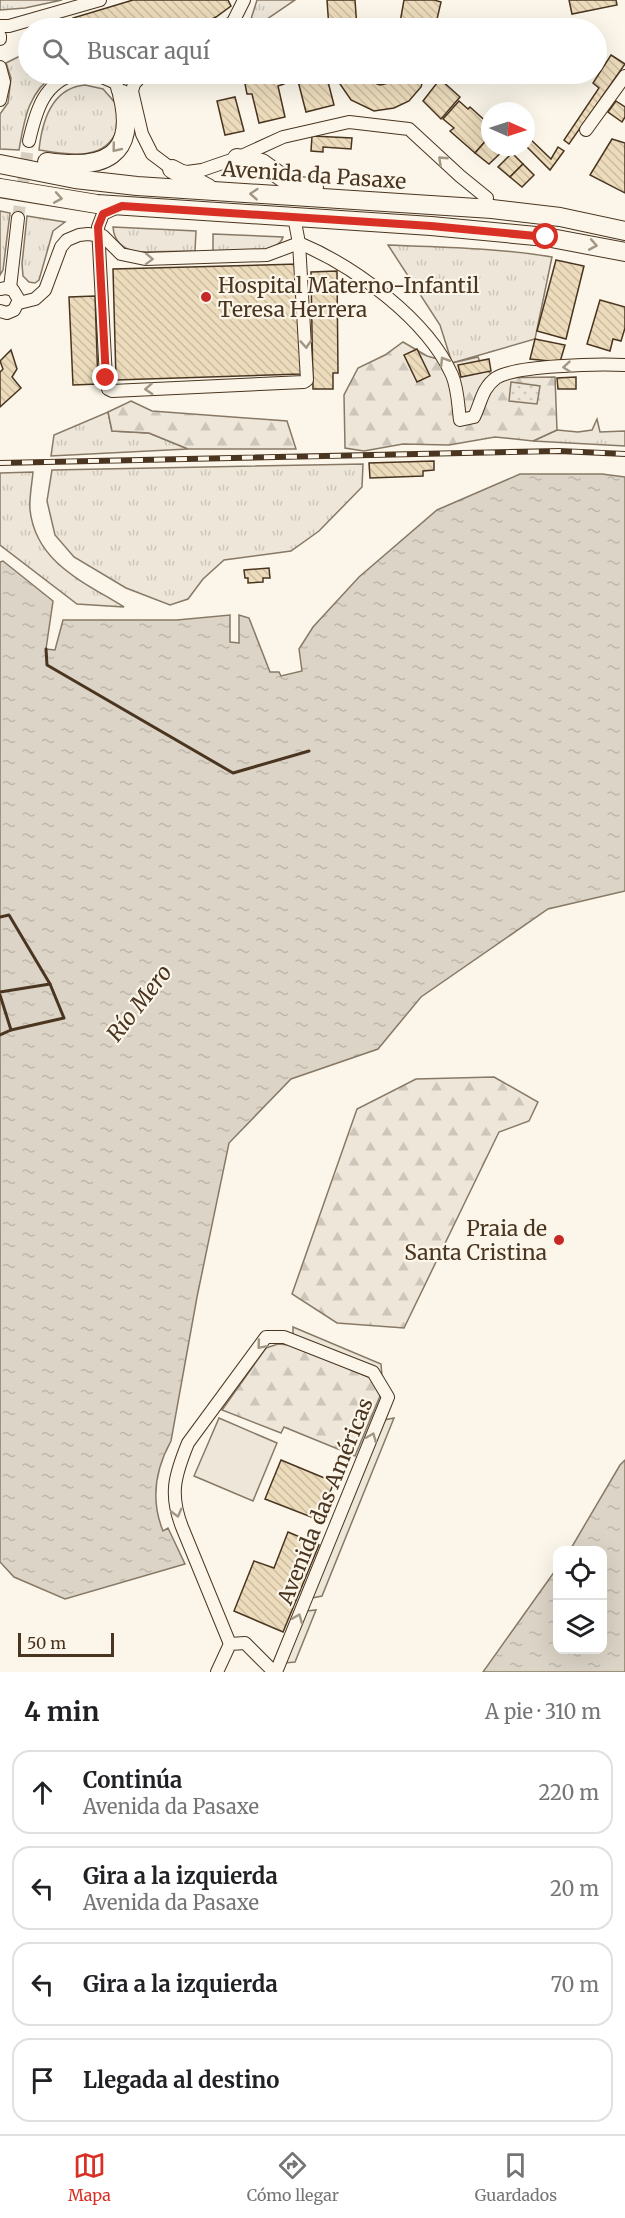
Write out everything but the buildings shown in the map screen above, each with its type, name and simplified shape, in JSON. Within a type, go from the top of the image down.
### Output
[{"type":"main road","points":[[0,159],[72,165],[89,164],[108,158],[117,150],[127,129],[127,84]]},
{"type":"main road","points":[[237,158],[262,163],[277,176],[294,186],[487,198],[574,210],[625,221]]},
{"type":"main road","name":"Avenida da Pasaxe","points":[[0,164],[75,179],[188,179],[215,191],[492,209],[560,217],[625,231]]},
{"type":"main road","points":[[172,169],[188,179]]},
{"type":"main road","name":"Avenida da Pasaxe","points":[[0,188],[97,204],[431,226],[546,237],[625,252]]},
{"type":"street","points":[[37,18],[100,0]]},
{"type":"street","points":[[235,18],[244,0]]},
{"type":"street","points":[[0,26],[18,23]]},
{"type":"street","points":[[0,67],[3,82],[0,100]]},
{"type":"street","points":[[586,130],[625,76]]},
{"type":"street","points":[[29,141],[33,121],[46,94],[56,84]]},
{"type":"street","points":[[127,84],[142,134],[152,154],[172,169]]},
{"type":"street","name":"Avenida da Pasaxe","points":[[188,179],[283,137],[349,122],[409,129],[487,198]]},
{"type":"street","points":[[99,234],[99,223],[103,214],[122,206]]},
{"type":"street","name":"Avenida da Pasaxe","points":[[99,234],[108,389],[112,391],[304,382],[307,380],[299,243],[294,217]]},
{"type":"street","points":[[18,218],[5,289],[18,296],[18,303]]},
{"type":"street","points":[[0,311],[10,312],[18,303],[35,299],[45,290],[61,247],[67,240],[85,234],[99,234],[121,254],[145,260],[267,255],[299,243],[334,261],[372,286],[409,314],[420,326],[452,375],[458,394],[460,420],[474,417],[483,392],[496,378],[509,373],[529,369],[602,364],[625,365]]},
{"type":"street","name":"Avenida das Américas","points":[[230,1644],[175,1509],[175,1485],[180,1461],[188,1443],[266,1337],[284,1337],[373,1372],[388,1397],[275,1672]]},
{"type":"street","points":[[218,1672],[230,1644],[245,1643],[275,1672]]},
{"type":"green space","points":[[0,0],[62,0],[25,8],[0,10]]},
{"type":"green space","points":[[257,0],[295,0],[269,18],[251,18]]},
{"type":"green space","points":[[18,57],[18,84],[44,84],[33,98],[29,108],[19,150],[0,149],[0,114],[8,103],[11,78],[6,63]]},
{"type":"green space","points":[[85,85],[103,89],[118,106],[118,127],[112,140],[94,152],[84,154],[39,150],[46,117],[57,99],[74,87]]},
{"type":"green space","points":[[0,211],[10,213],[3,270],[0,275]]},
{"type":"green space","points":[[27,216],[65,222],[53,231],[39,280],[35,283],[29,282],[23,276]]},
{"type":"green space","points":[[113,227],[196,231],[195,251],[132,251],[117,241]]},
{"type":"green space","points":[[213,234],[283,237],[278,244],[265,250],[213,251]]},
{"type":"green space","points":[[388,245],[491,250],[552,257],[535,339],[452,363],[440,325]]},
{"type":"green space","points":[[403,342],[427,356],[452,363],[478,357],[481,365],[496,378],[555,377],[557,430],[533,441],[495,437],[449,445],[403,444],[364,451],[345,448],[344,395],[358,368],[385,355]]},
{"type":"green space","points":[[511,382],[540,386],[537,404],[509,401]]},
{"type":"green space","points":[[131,401],[152,411],[287,421],[296,449],[188,449],[149,433],[112,431],[108,412]]},
{"type":"green space","points":[[108,412],[112,431],[149,433],[188,449],[51,456],[54,435]]},
{"type":"green space","points":[[597,419],[600,432],[625,431],[625,446],[533,441],[557,430],[578,432],[592,430]]},
{"type":"green space","points":[[363,464],[362,487],[319,531],[291,551],[224,560],[203,579],[188,599],[170,605],[126,588],[74,557],[55,535],[47,501],[52,470]]},
{"type":"green space","points":[[33,472],[30,510],[34,528],[42,544],[64,569],[124,607],[77,604],[0,545],[0,473]]},
{"type":"green space","points":[[494,1077],[538,1102],[529,1121],[499,1132],[404,1328],[337,1323],[292,1294],[357,1109],[416,1079]]},
{"type":"green space","points":[[278,1344],[292,1345],[373,1379],[380,1396],[355,1456],[284,1427],[281,1433],[222,1410],[266,1348]]},
{"type":"green space","points":[[219,1418],[277,1443],[253,1501],[194,1476]]},
{"type":"shaded area","points":[[293,1327],[381,1364],[382,1376],[293,1337]]},
{"type":"shaded area","points":[[394,1418],[322,1596],[312,1598],[384,1420]]},
{"type":"shaded area","points":[[316,1610],[295,1662],[285,1663],[307,1611]]},
{"type":"water","name":"Río Mero","points":[[520,474],[602,474],[625,477],[625,891],[548,909],[421,997],[378,1049],[291,1079],[229,1143],[197,1297],[171,1441],[161,1463],[156,1485],[157,1508],[163,1531],[168,1528],[185,1564],[65,1599],[14,1577],[0,1562],[0,562],[3,561],[53,601],[46,649],[55,650],[63,620],[177,620],[230,615],[230,642],[239,643],[239,615],[249,618],[270,672],[279,672],[281,676],[302,671],[299,649],[313,627],[359,577],[437,510]]},
{"type":"water","points":[[625,1460],[625,1672],[483,1672],[553,1574],[553,1654],[607,1654],[607,1546],[572,1546]]},
{"type":"tunnel","points":[[18,218],[29,141]]},
{"type":"railway","points":[[0,463],[559,451],[625,454]]},
{"type":"wall","points":[[46,649],[47,665],[233,773],[309,751]]},
{"type":"wall","points":[[0,917],[9,915],[50,984]]},
{"type":"wall","points":[[0,992],[50,984],[64,1018],[11,1030]]},
{"type":"wall","points":[[0,995],[11,1030],[0,1035]]},
{"type":"place","name":"Hospital Materno-Infantil Teresa Herrera","points":[[206,297]]},
{"type":"place","name":"Praia de Santa Cristina","points":[[559,1240]]},
{"type":"route","points":[[106,378],[98,227],[103,214],[114,208],[122,206],[431,226],[546,237]]}]
